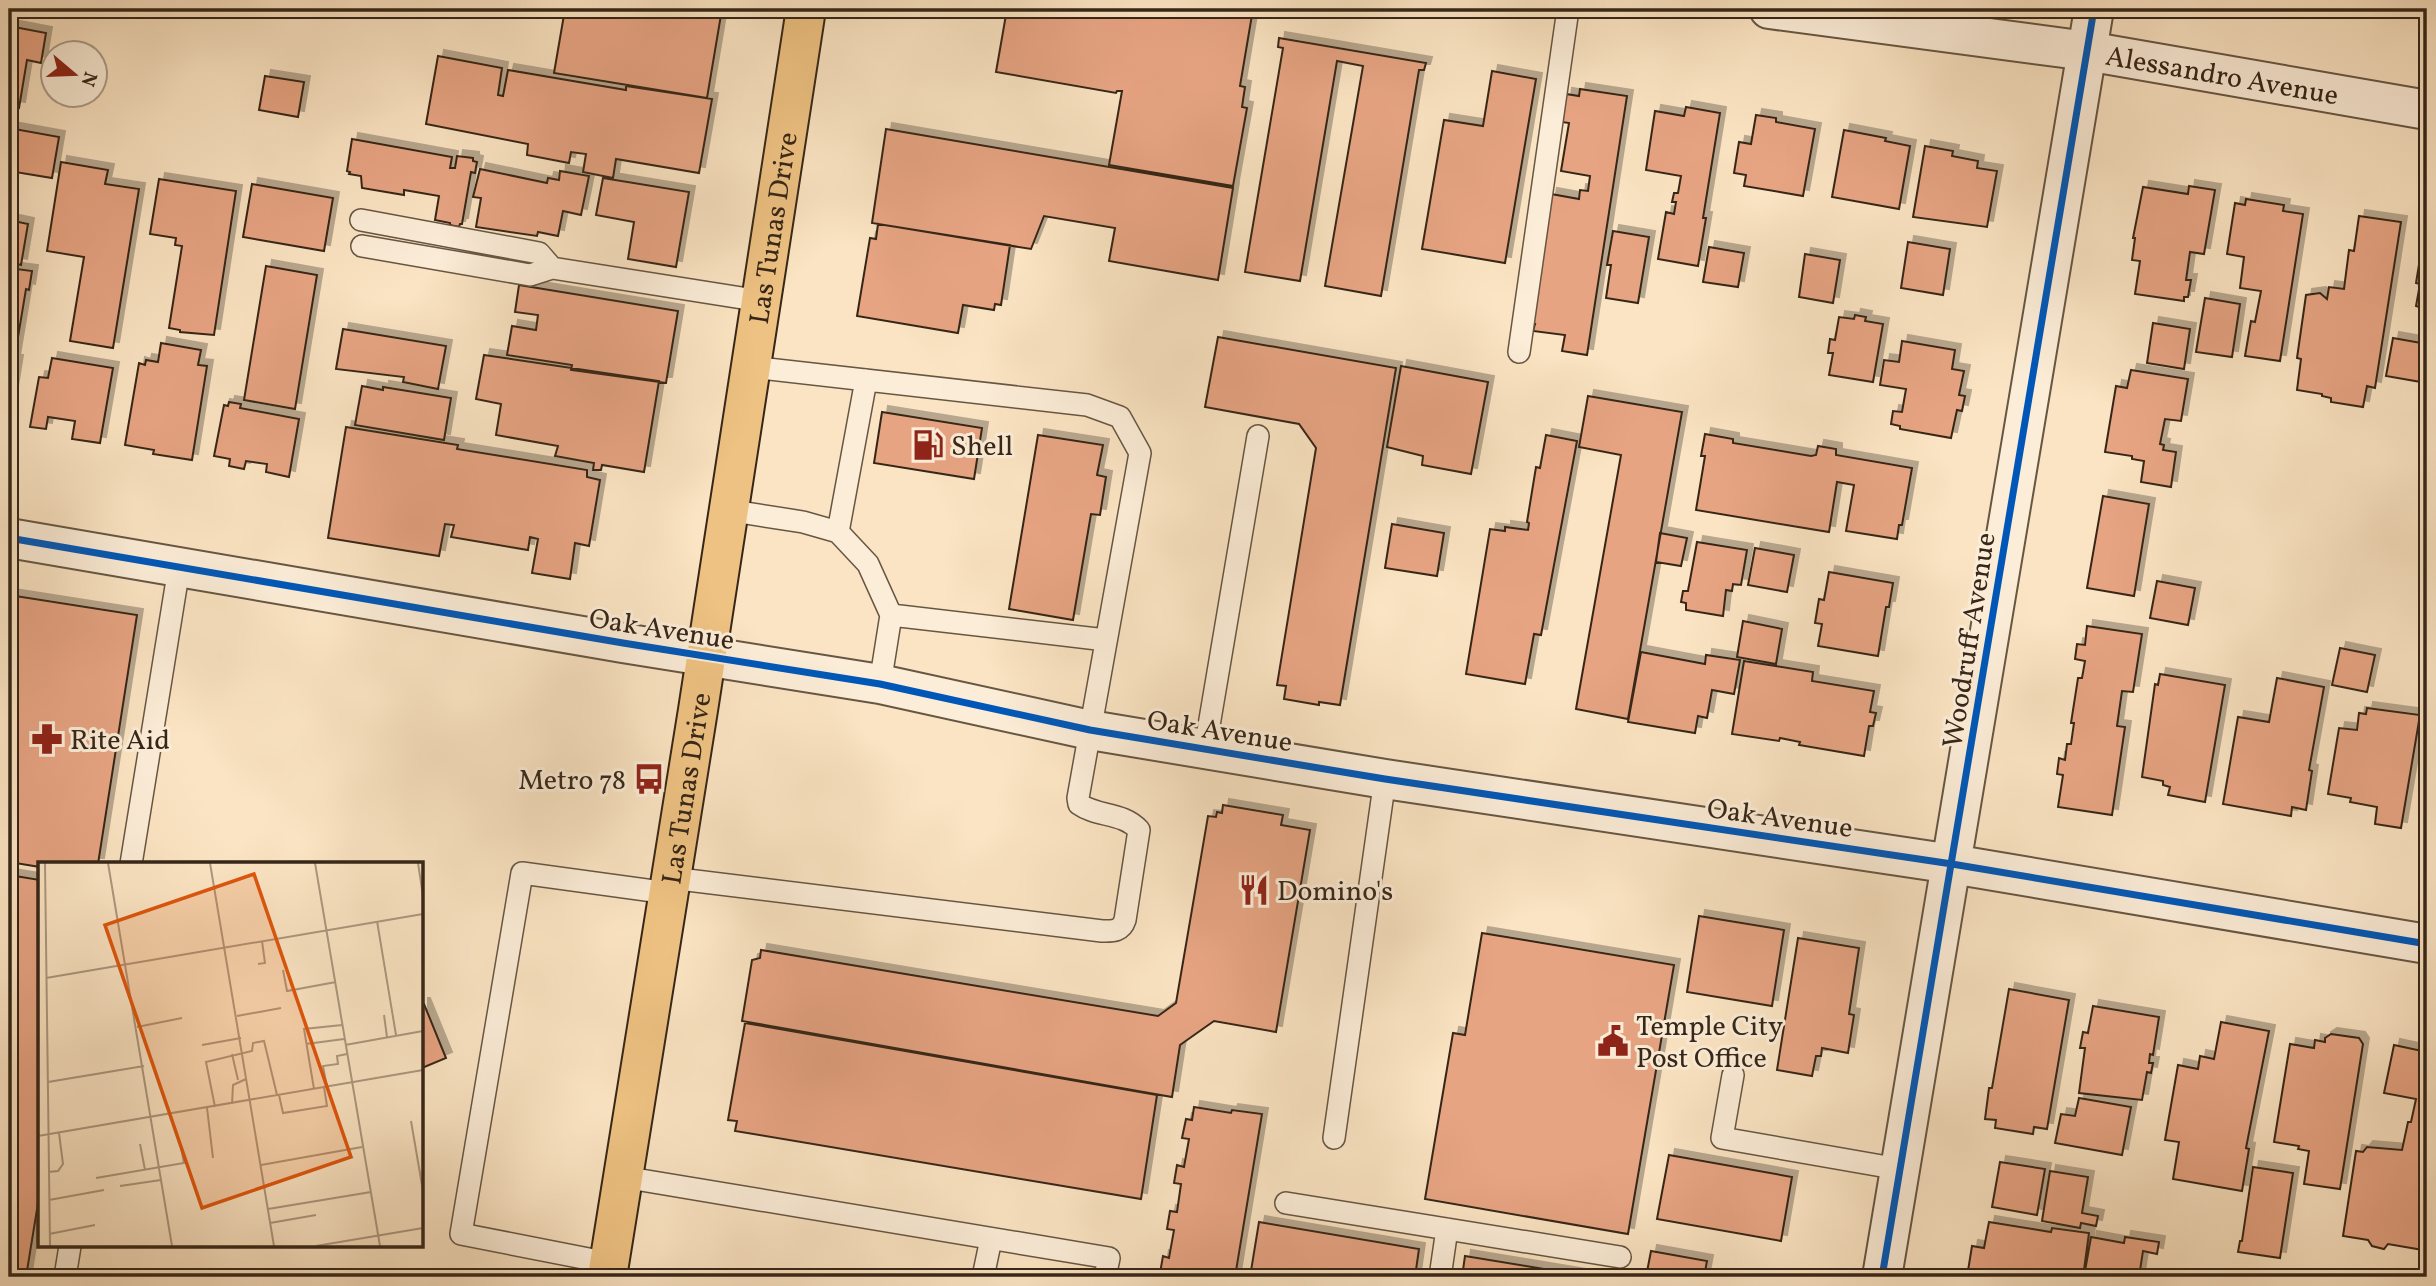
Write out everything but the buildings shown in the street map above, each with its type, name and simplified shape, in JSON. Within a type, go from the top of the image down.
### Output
[{"type":"main road","name":"Las Tunas Drive","points":[[608,1270],[806,9]]},
{"type":"street","name":"Alessandro Avenue","points":[[1769,9],[2087,51],[2427,110]]},
{"type":"street","name":"Woodruff Avenue","points":[[1882,1277],[2094,9]]},
{"type":"street","name":"Oak Avenue","points":[[9,538],[179,569],[880,684],[1090,730],[1385,779],[1952,864],[2427,944]]},
{"type":"lane","points":[[1519,352],[1568,9]]},
{"type":"lane","points":[[361,220],[540,253],[552,268]]},
{"type":"lane","points":[[362,246],[530,275],[552,268],[761,301]]},
{"type":"lane","points":[[608,1270],[461,1234],[522,873],[1117,930],[1123,926],[1125,920],[1139,830],[1127,820],[1087,810],[1079,804],[1139,453],[1121,417],[1087,405],[751,367]]},
{"type":"lane","points":[[838,532],[866,380]]},
{"type":"lane","points":[[1205,749],[1258,436]]},
{"type":"lane","points":[[727,510],[803,522],[838,532],[868,564],[891,615],[880,684]]},
{"type":"lane","points":[[131,862],[179,569]]},
{"type":"lane","points":[[891,615],[1106,640]]},
{"type":"lane","points":[[1334,1139],[1385,779]]},
{"type":"lane","points":[[1733,1076],[1722,1138],[1899,1169]]},
{"type":"lane","points":[[622,1177],[1109,1258],[1105,1277]]},
{"type":"lane","points":[[1286,1203],[1620,1257]]},
{"type":"lane","points":[[1440,1277],[1447,1229]]},
{"type":"lane","points":[[984,1277],[991,1239]]},
{"type":"lane","points":[[65,1277],[70,1248]]},
{"type":"cycle path","points":[[1882,1277],[2094,9]]},
{"type":"cycle path","points":[[9,538],[880,684],[1090,730],[1385,779],[1952,864],[2427,944]]},
{"type":"place","name":"Shell","points":[[928,445]]},
{"type":"place","name":"Rite Aid","points":[[47,739]]},
{"type":"place","name":"Metro 78","points":[[649,779]]},
{"type":"place","name":"Domino's","points":[[1254,890]]},
{"type":"place","name":"Temple City Post Office","points":[[1613,1041]]}]
